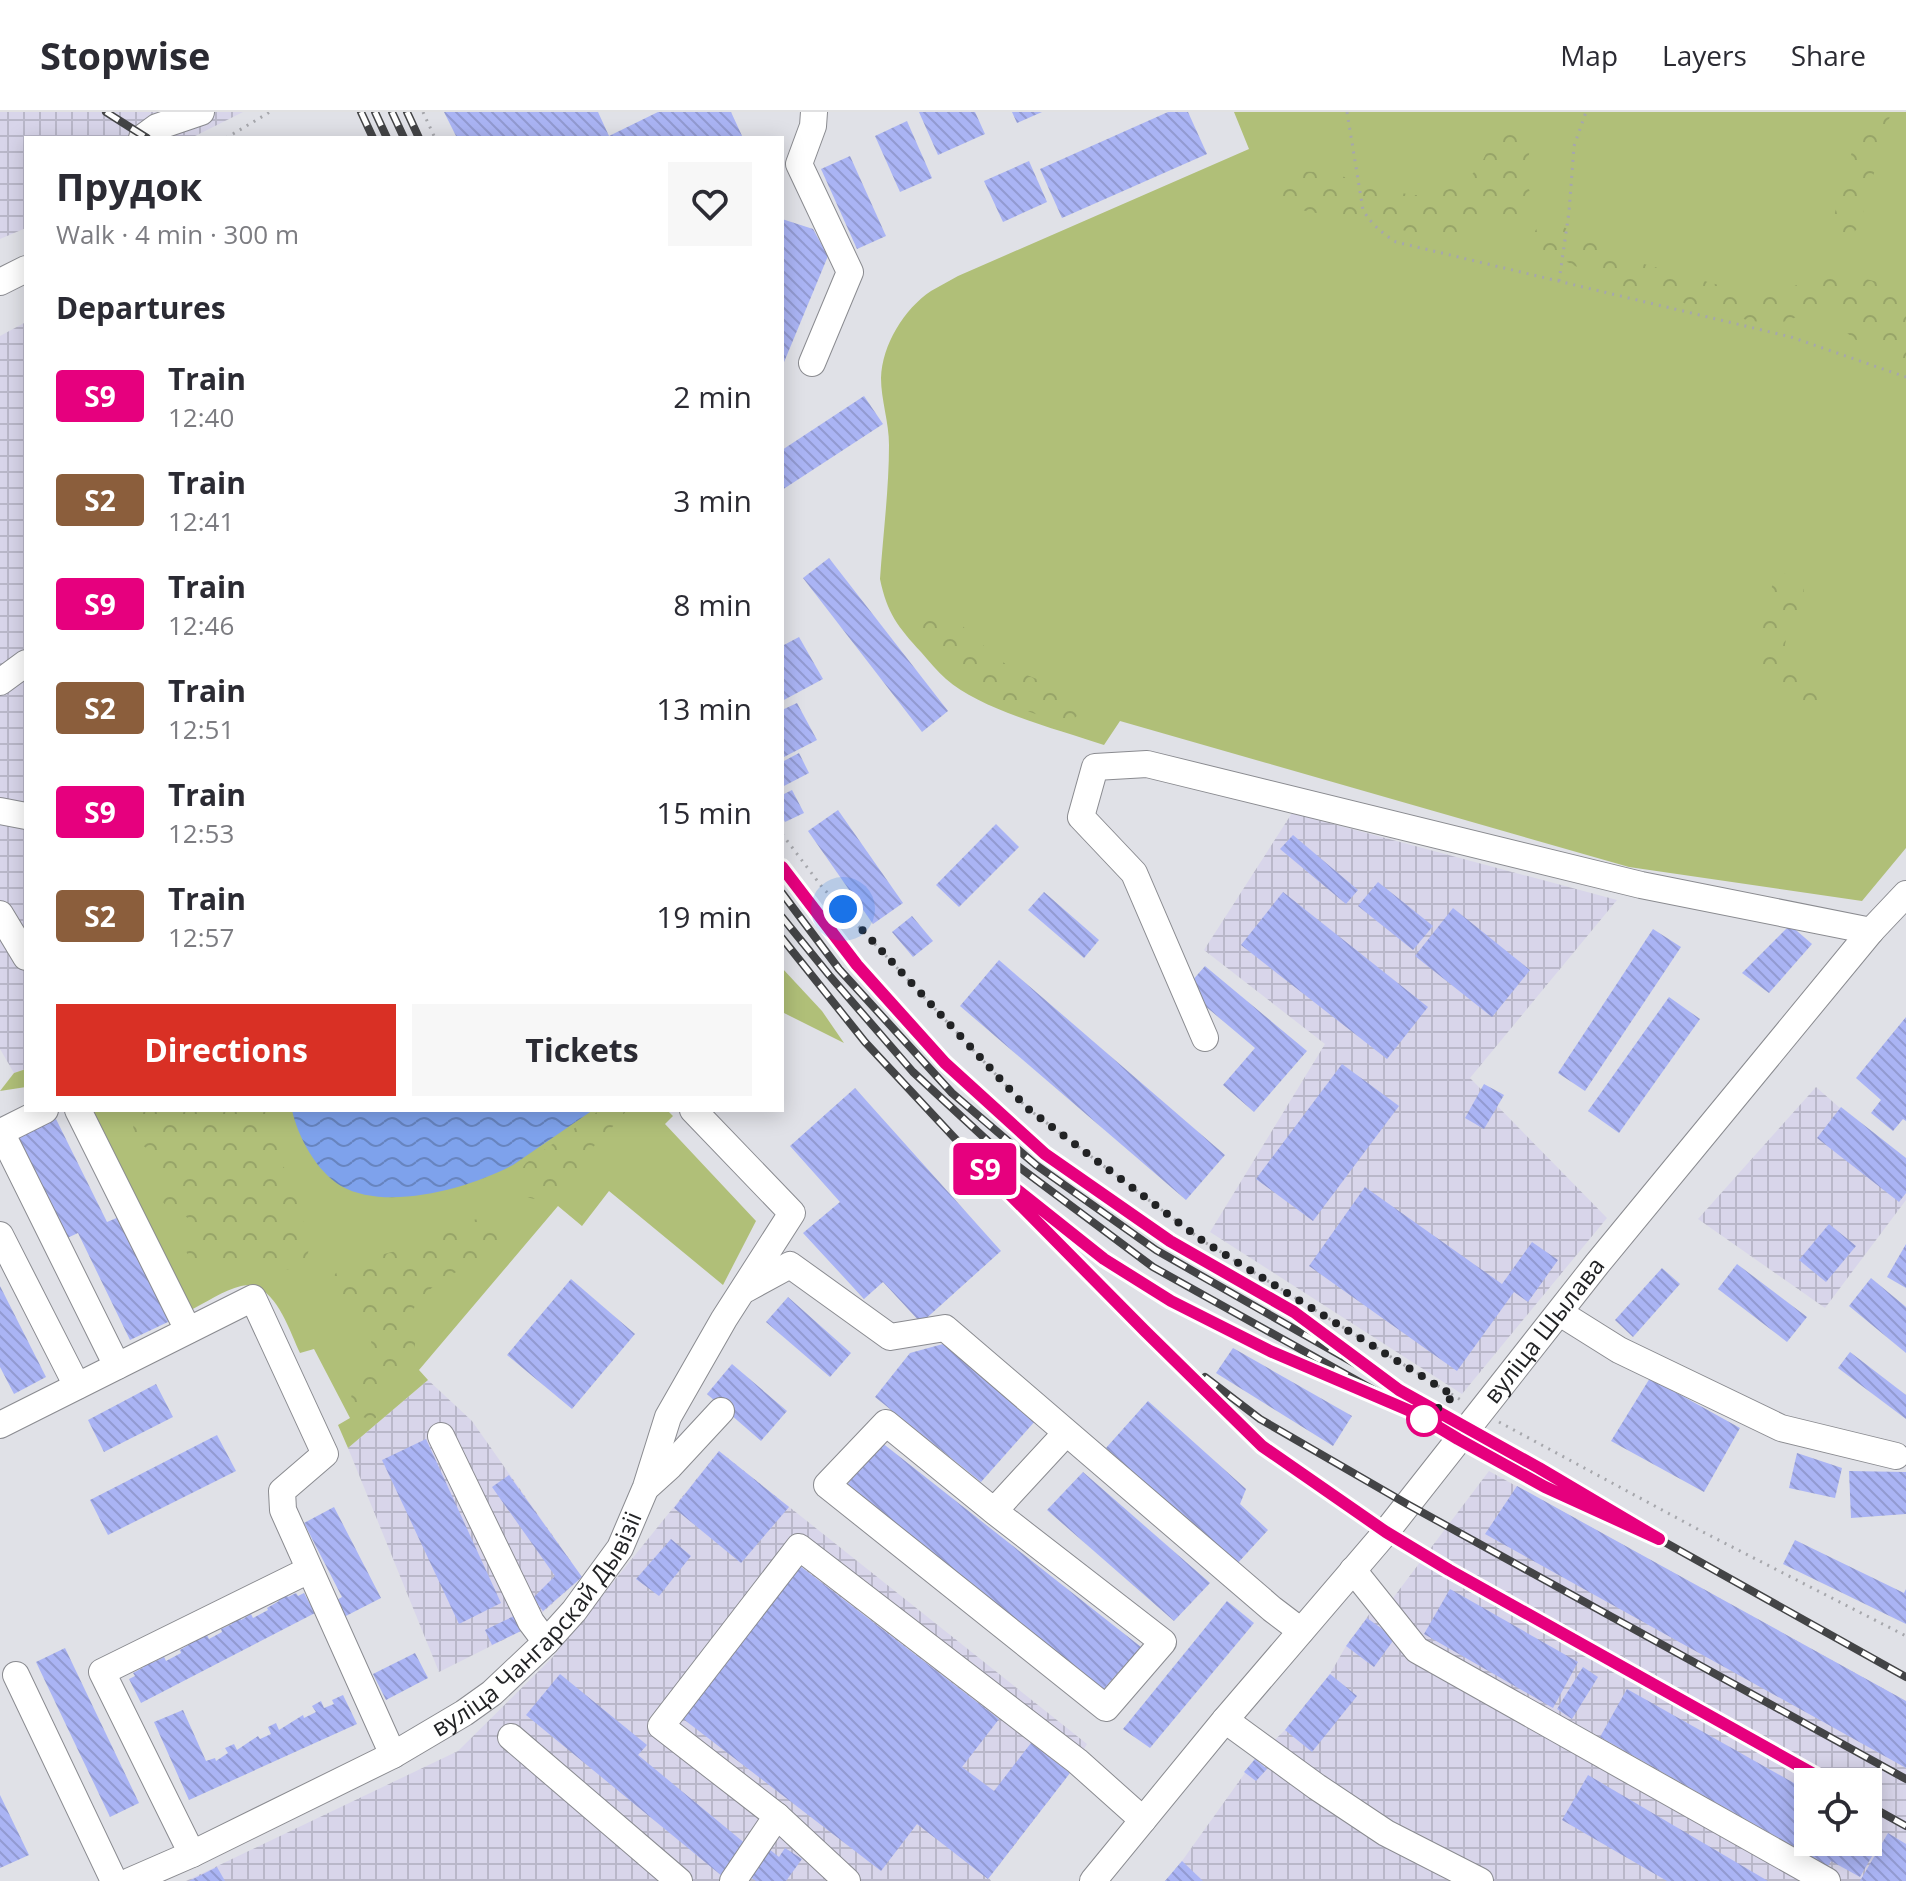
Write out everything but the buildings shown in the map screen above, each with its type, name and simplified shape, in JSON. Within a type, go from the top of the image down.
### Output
[{"type":"street","points":[[145,136],[157,127],[201,112]]},
{"type":"street","points":[[812,363],[850,272],[799,164],[813,126],[814,112]]},
{"type":"street","points":[[0,282],[24,270]]},
{"type":"street","points":[[1205,1038],[1134,873],[1081,817],[1095,767],[1147,764],[1641,885],[1871,931]]},
{"type":"street","points":[[0,811],[24,816]]},
{"type":"street","name":"вуліца Шылава","points":[[1093,1881],[1225,1720],[1386,1532],[1607,1252],[1871,931],[1906,894]]},
{"type":"street","points":[[0,914],[24,954]]},
{"type":"street","points":[[41,1112],[1,1132],[117,1366]]},
{"type":"street","points":[[79,1112],[188,1330]]},
{"type":"street","name":"вуліца Чангарскай Дывізіі","points":[[130,1881],[192,1854],[393,1755],[464,1713],[492,1693],[574,1611],[620,1548],[646,1487],[668,1417],[724,1319],[792,1213],[695,1112]]},
{"type":"street","points":[[0,1235],[77,1386]]},
{"type":"street","points":[[743,1291],[790,1265],[890,1337],[945,1328],[1301,1631]]},
{"type":"street","points":[[0,1425],[253,1298],[325,1454],[282,1491],[283,1510],[393,1755]]},
{"type":"street","points":[[1560,1313],[1619,1350],[1781,1428],[1896,1456]]},
{"type":"street","points":[[646,1487],[721,1411]]},
{"type":"street","points":[[886,1423],[994,1511],[1163,1642],[1106,1708],[827,1485],[886,1423]]},
{"type":"street","points":[[994,1511],[1066,1433]]},
{"type":"street","points":[[441,1436],[531,1622],[546,1642]]},
{"type":"street","points":[[847,1881],[777,1816],[661,1726],[799,1547],[1077,1761],[1143,1820]]},
{"type":"street","points":[[192,1854],[102,1672],[309,1570]]},
{"type":"street","points":[[1353,1570],[1417,1650],[1827,1881]]},
{"type":"street","points":[[16,1675],[114,1881]]},
{"type":"street","points":[[1225,1720],[1386,1833],[1480,1881]]},
{"type":"street","points":[[511,1737],[679,1881]]},
{"type":"street","points":[[733,1881],[777,1816]]},
{"type":"path","points":[[229,136],[270,112]]},
{"type":"path","points":[[423,112],[434,136]]},
{"type":"path","points":[[1347,112],[1363,210],[1380,232],[1396,242],[1791,337],[1906,377]]},
{"type":"path","points":[[1559,282],[1574,146],[1586,112]]},
{"type":"path","points":[[784,837],[822,887],[1027,1108],[1203,1241],[1480,1412],[1703,1532],[1906,1636]]},
{"type":"shaded area","points":[[0,112],[243,112],[195,136],[24,136],[24,229],[0,239]]},
{"type":"shaded area","points":[[24,323],[24,1070],[14,1073],[0,1049],[0,336]]},
{"type":"shaded area","points":[[1292,813],[1617,900],[1470,1078],[1607,1218],[1462,1394],[1210,1232],[1325,1044],[1204,950]]},
{"type":"shaded area","points":[[1816,1087],[1906,1166],[1906,1200],[1825,1308],[1698,1219]]},
{"type":"shaded area","points":[[428,1380],[472,1421],[582,1577],[523,1630],[439,1672],[348,1448]]},
{"type":"shaded area","points":[[719,1451],[1087,1744],[1070,1773],[989,1878],[991,1881],[186,1881],[458,1751],[552,1658]]},
{"type":"shaded area","points":[[1489,1471],[1906,1701],[1906,1881],[1165,1881],[1255,1759],[1285,1730],[1330,1674],[1381,1598],[1390,1602]]},
{"type":"green space","points":[[1234,112],[1906,112],[1906,848],[1862,901],[1629,867],[1120,721],[1104,745],[1000,710],[961,690],[936,669],[906,635],[894,619],[880,579],[889,445],[881,378],[885,353],[896,329],[921,299],[958,276],[1249,149]]},
{"type":"green space","points":[[1863,112],[1891,112],[1859,227],[1854,232],[1842,233],[1833,223],[1834,216]]},
{"type":"green space","points":[[1505,131],[1525,135],[1530,148],[1527,182],[1534,210],[1524,221],[1483,217],[1459,234],[1437,237],[1297,209],[1285,202],[1279,193],[1289,177],[1316,172],[1402,193],[1424,195],[1440,192],[1470,176],[1495,139]]},
{"type":"green space","points":[[1545,223],[1558,224],[1644,264],[1715,284],[1770,290],[1831,276],[1852,275],[1906,290],[1906,366],[1885,346],[1856,340],[1847,333],[1839,311],[1832,307],[1814,308],[1778,323],[1751,321],[1624,287],[1538,247],[1534,233]]},
{"type":"green space","points":[[1787,573],[1798,577],[1804,594],[1787,638],[1787,657],[1799,671],[1820,685],[1822,697],[1817,702],[1799,702],[1778,695],[1761,684],[1755,674],[1755,660],[1772,586],[1779,576]]},
{"type":"green space","points":[[938,617],[957,621],[998,659],[1017,671],[1071,693],[1081,707],[1077,715],[1070,720],[1060,720],[1029,712],[978,689],[956,675],[922,638],[923,625]]},
{"type":"green space","points":[[784,970],[822,1011],[844,1043],[784,1013]]},
{"type":"green space","points":[[24,1070],[24,1087],[0,1091],[14,1073]]},
{"type":"green space","points":[[93,1112],[669,1112],[673,1116],[665,1124],[756,1221],[723,1285],[609,1191],[582,1226],[558,1206],[419,1370],[428,1380],[348,1448],[338,1425],[350,1418],[314,1349],[300,1353],[279,1308],[263,1290],[241,1286],[189,1311]]},
{"type":"green space","points":[[131,1112],[269,1112],[277,1129],[280,1162],[298,1184],[309,1248],[304,1261],[281,1271],[249,1266],[209,1269],[191,1261],[186,1251],[189,1221],[184,1214],[164,1204],[158,1195],[160,1164],[154,1153],[137,1139]]},
{"type":"green space","points":[[597,1112],[625,1112],[558,1192],[539,1199],[523,1195],[517,1182],[526,1163]]},
{"type":"green space","points":[[478,1219],[497,1226],[501,1239],[498,1247],[482,1260],[441,1281],[420,1299],[411,1317],[415,1348],[409,1370],[392,1376],[377,1390],[376,1418],[361,1416],[354,1410],[351,1397],[371,1363],[370,1337],[361,1314],[333,1288],[334,1275],[353,1262],[431,1242],[468,1221]]},
{"type":"water","points":[[293,1112],[590,1112],[495,1174],[452,1189],[404,1197],[360,1194],[341,1186],[316,1162]]},
{"type":"railway","points":[[106,112],[144,136]]},
{"type":"railway","points":[[361,112],[372,136]]},
{"type":"railway","points":[[375,112],[386,136]]},
{"type":"railway","points":[[392,112],[403,136]]},
{"type":"railway","points":[[407,112],[418,136]]},
{"type":"railway","points":[[784,871],[857,965],[945,1063],[1045,1154],[1170,1241],[1294,1312],[1332,1340]]},
{"type":"railway","points":[[784,896],[839,969],[952,1093],[1036,1165],[1156,1250],[1580,1492]]},
{"type":"railway","points":[[784,919],[913,1072],[1003,1155],[1153,1267],[1545,1487],[1659,1539],[1906,1677]]},
{"type":"railway","points":[[784,941],[865,1042],[962,1146],[1262,1446],[1386,1532],[1449,1570],[1803,1768]]},
{"type":"railway","points":[[1025,1196],[1096,1254],[1160,1294],[1329,1376]]},
{"type":"railway","points":[[1205,1377],[1260,1419],[1407,1504],[1906,1779]]},
{"type":"railway","points":[[1882,1813],[1906,1826]]},
{"type":"train","name":"S9","points":[[784,870],[857,965],[945,1063],[1045,1154],[1170,1241],[1294,1312],[1399,1390],[1659,1539],[1545,1487],[1415,1413],[1270,1351],[1171,1301],[1104,1259],[962,1146],[1262,1446],[1386,1532],[1449,1570],[1803,1768]]},
{"type":"route","points":[[843,909],[1027,1108],[1203,1241],[1454,1396],[1424,1419]]}]
